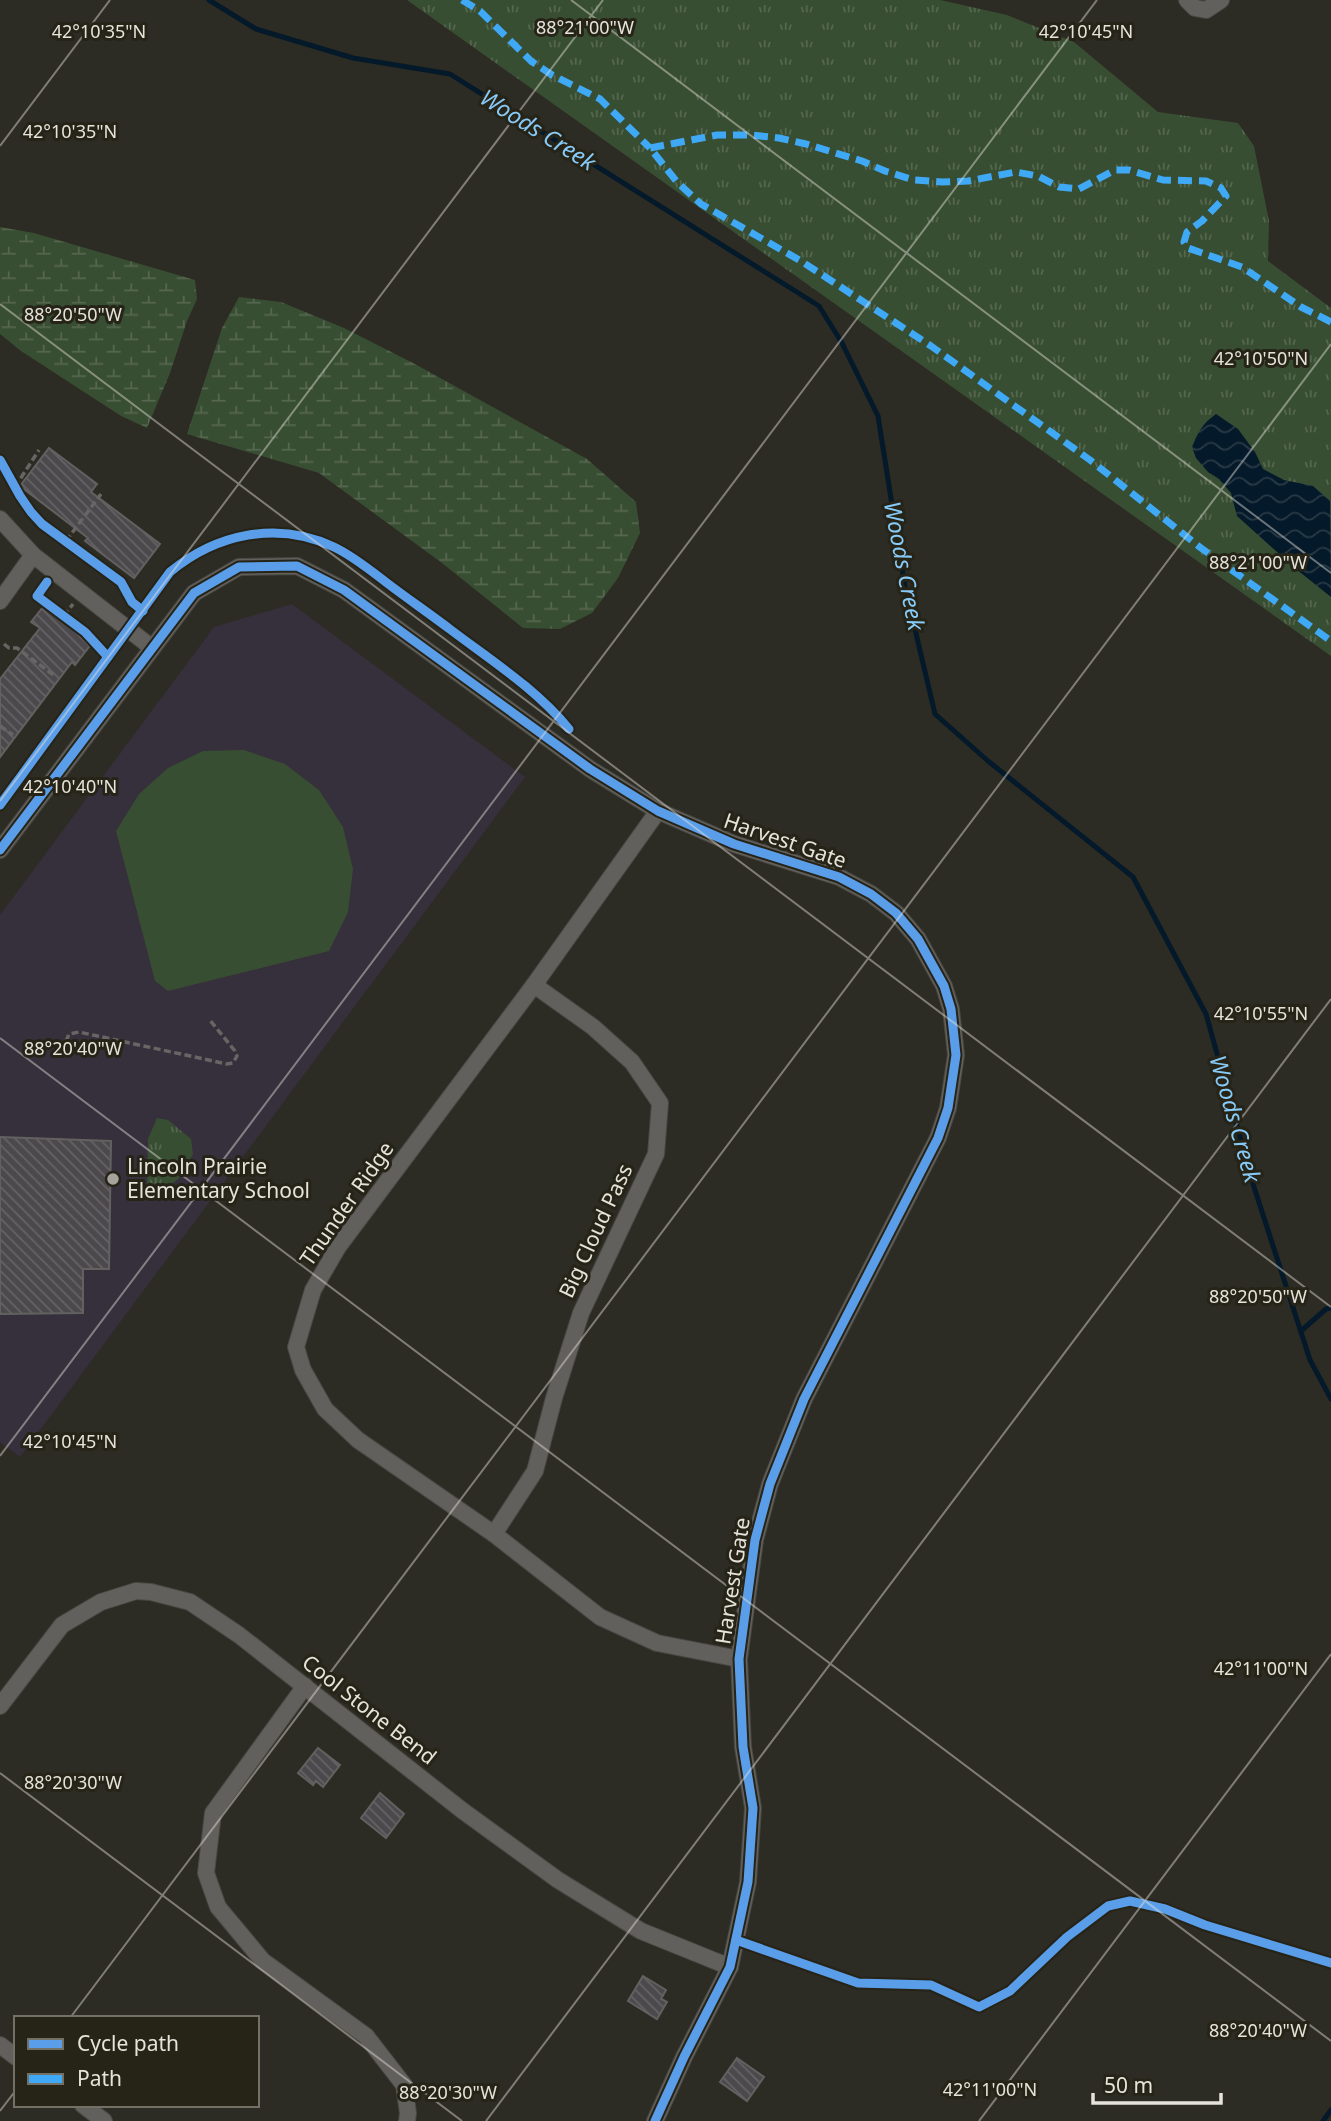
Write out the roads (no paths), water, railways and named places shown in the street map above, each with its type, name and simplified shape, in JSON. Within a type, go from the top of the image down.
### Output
[{"type":"street","points":[[1187,0],[1195,8],[1206,10],[1221,0]]},
{"type":"street","points":[[0,519],[33,555],[151,647]]},
{"type":"street","points":[[0,601],[33,555]]},
{"type":"street","name":"Harvest Gate","points":[[0,850],[194,593],[239,568],[297,566],[344,590],[590,769],[658,811],[734,844],[839,877],[871,894],[896,913],[918,939],[933,963],[951,1009],[954,1034],[956,1055],[948,1108],[938,1138],[804,1399],[770,1484],[755,1540],[739,1659],[743,1747],[753,1808],[748,1882],[730,1967],[655,2121]]},
{"type":"street","name":"Thunder Ridge","points":[[658,811],[534,985],[338,1247],[313,1290],[296,1347],[303,1370],[325,1409],[358,1440],[494,1534],[600,1617],[657,1643],[739,1659]]},
{"type":"street","name":"Big Cloud Pass","points":[[494,1534],[535,1471],[554,1398],[581,1313],[656,1154],[660,1103],[632,1062],[593,1027],[534,985]]},
{"type":"street","name":"Cool Stone Bend","points":[[0,1706],[62,1625],[101,1602],[136,1591],[190,1602],[239,1635],[463,1811],[558,1880],[641,1931],[730,1967]]},
{"type":"street","points":[[305,1686],[213,1813],[206,1873],[218,1907],[262,1961],[366,2036],[404,2085],[407,2121]]},
{"type":"street","points":[[86,2107],[104,2121]]},
{"type":"water","points":[[1216,414],[1238,429],[1255,452],[1263,469],[1284,480],[1313,486],[1330,501],[1331,597],[1237,516],[1231,493],[1196,458],[1192,447],[1194,442],[1204,424]]},
{"type":"waterway","name":"Woods Creek","points":[[209,0],[256,29],[353,58],[450,74],[819,306],[842,343],[878,416],[905,587],[935,714],[988,761],[1133,877],[1206,1014],[1254,1187],[1310,1360],[1331,1399]]},
{"type":"waterway","points":[[1301,1331],[1326,1309],[1331,1308]]},
{"type":"waterway","name":"Woods Creek","points":[[1323,2121],[1331,2110]]},
{"type":"place","name":"Lincoln Prairie Elementary School","points":[[113,1179]]}]
